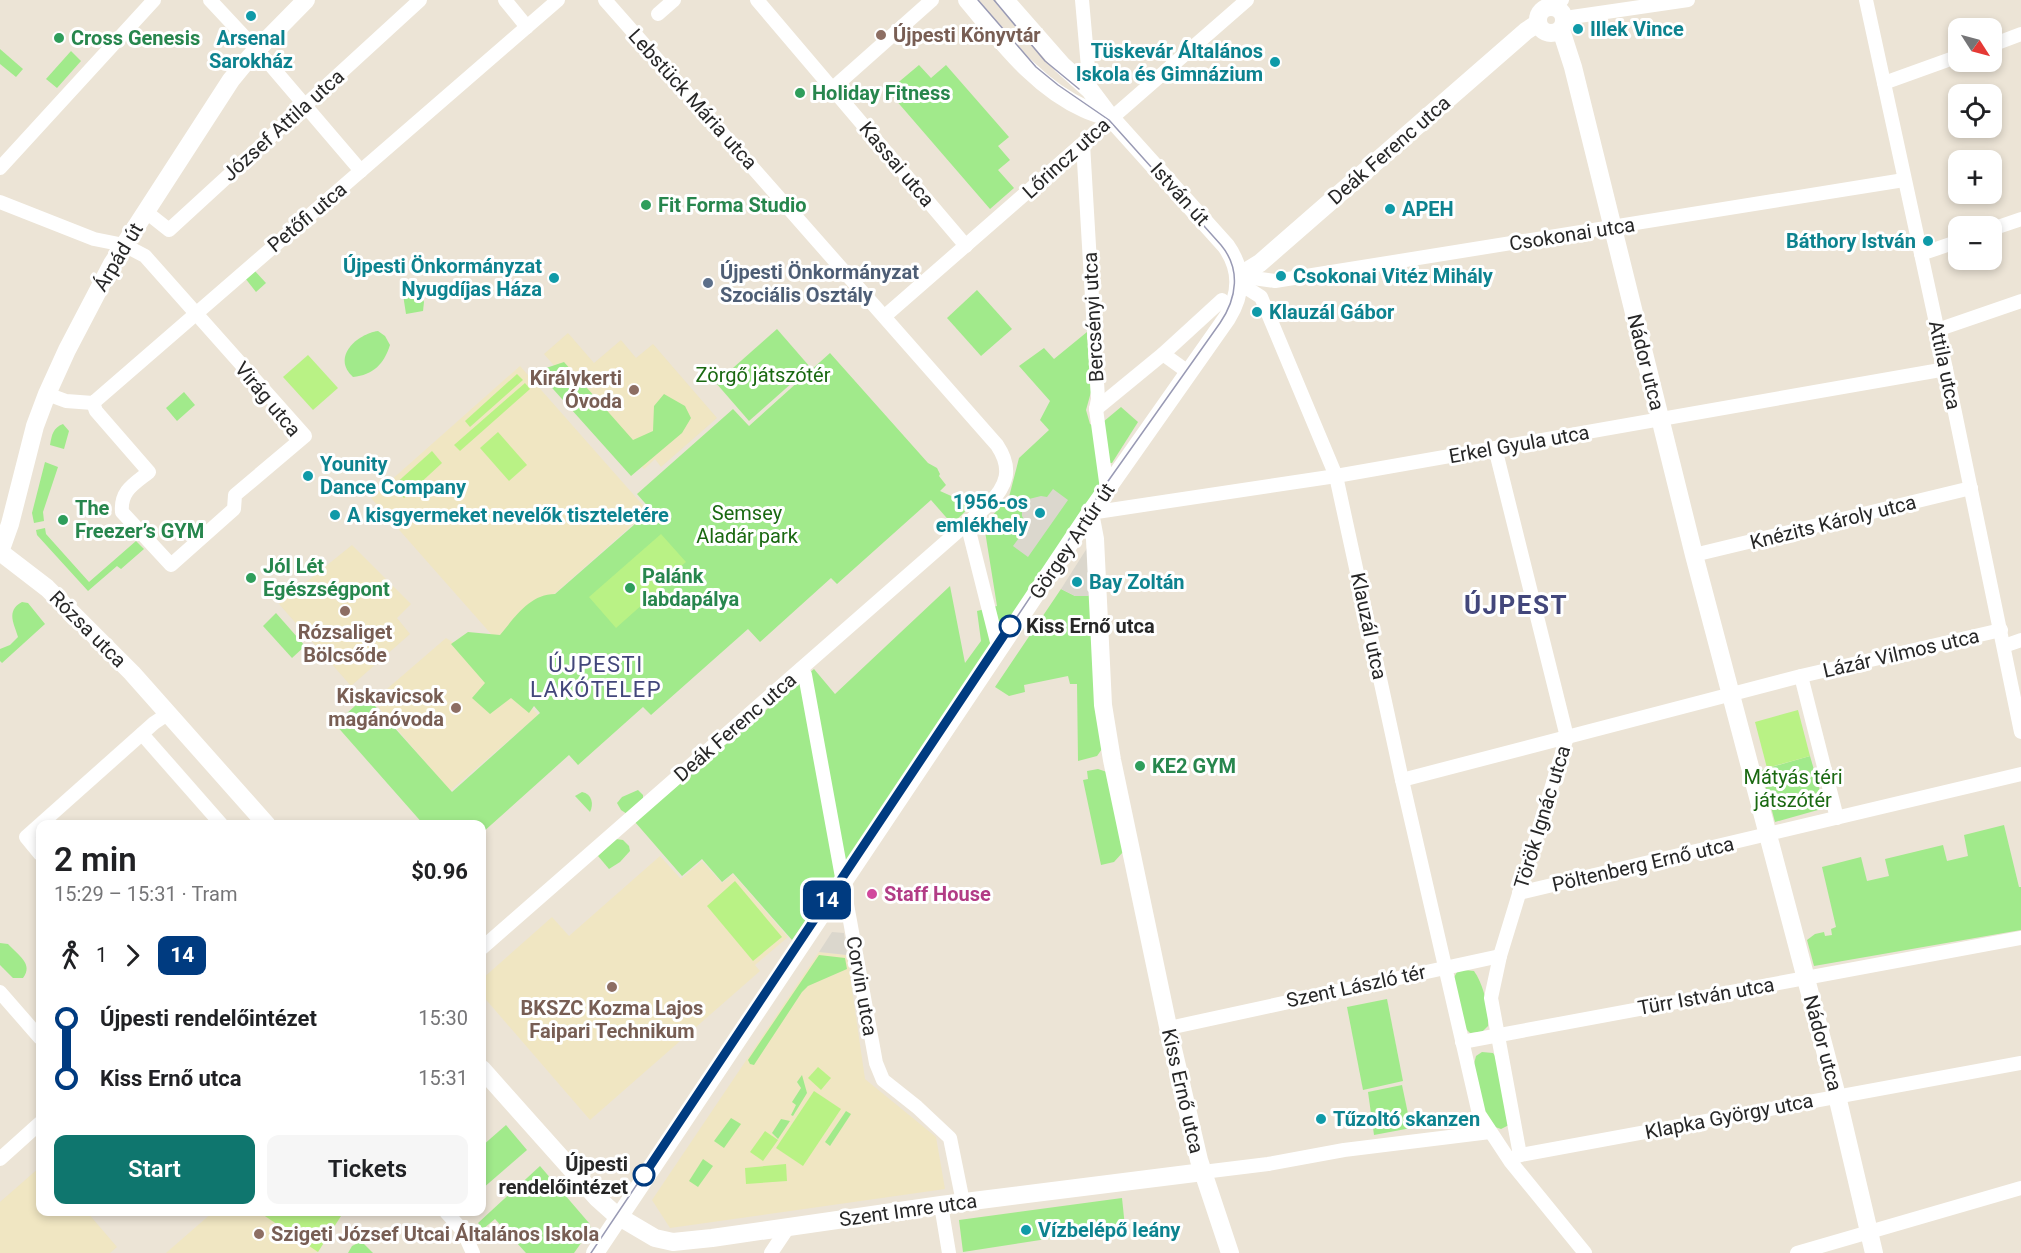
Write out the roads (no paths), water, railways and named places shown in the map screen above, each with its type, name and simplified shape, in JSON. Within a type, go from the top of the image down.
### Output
[{"type":"street","points":[[0,168],[154,0]]},
{"type":"street","points":[[210,0],[306,105],[361,171]]},
{"type":"street","name":"Árpád út","points":[[0,552],[10,524],[30,442],[47,394],[104,278],[212,107],[245,63],[306,0]]},
{"type":"street","name":"József Attila utca","points":[[145,211],[169,230],[420,0]]},
{"type":"street","points":[[505,0],[527,27]]},
{"type":"street","name":"Petőfi utca","points":[[93,403],[558,0]]},
{"type":"street","name":"Lebstück Mária utca","points":[[605,0],[885,316],[1002,453],[1006,466],[1005,482],[999,495],[988,505]]},
{"type":"street","points":[[658,14],[674,0]]},
{"type":"street","name":"Kassai utca","points":[[757,0],[966,246]]},
{"type":"street","points":[[832,88],[932,0]]},
{"type":"street","name":"István út","points":[[967,0],[1022,64],[1041,81],[1085,109],[1111,118]]},
{"type":"street","name":"István út","points":[[1005,0],[1062,65],[1090,90],[1111,118],[1227,246],[1236,264],[1239,279]]},
{"type":"street","points":[[1082,0],[1090,90]]},
{"type":"street","name":"Lőrincz utca","points":[[885,316],[1247,0]]},
{"type":"street","points":[[1551,12],[1688,0]]},
{"type":"street","name":"Attila utca","points":[[1866,0],[1946,369],[2021,732]]},
{"type":"street","name":"Nádor utca","points":[[1551,12],[1573,67],[1694,555],[1837,1096],[1874,1253]]},
{"type":"street","name":"Deák Ferenc utca","points":[[1239,279],[1526,31],[1551,12]]},
{"type":"street","points":[[2002,41],[2021,34]]},
{"type":"street","points":[[1884,83],[1948,60]]},
{"type":"street","name":"Bercsényi utca","points":[[1083,144],[1098,399],[1096,409],[1107,489]]},
{"type":"street","name":"Csokonai utca","points":[[1239,279],[1275,281],[1905,180]]},
{"type":"street","name":"Virág utca","points":[[0,202],[94,239],[124,245],[145,256],[305,436],[236,495],[234,509],[171,566],[122,512],[121,501],[126,492],[149,472],[96,411],[93,403]]},
{"type":"street","points":[[2002,226],[2021,219]]},
{"type":"street","points":[[1921,254],[1948,245]]},
{"type":"street","points":[[1239,279],[1261,297],[1266,287],[1275,281]]},
{"type":"street","name":"Görgey Artúr út","points":[[595,1253],[1090,513],[1231,313],[1238,295],[1239,279]]},
{"type":"street","name":"Klauzál utca","points":[[1261,297],[1336,476],[1445,966]]},
{"type":"street","points":[[1096,409],[1163,354],[1222,300]]},
{"type":"street","points":[[1937,330],[2021,301]]},
{"type":"street","points":[[1163,354],[1188,372]]},
{"type":"street","name":"Erkel Gyula utca","points":[[1090,513],[1336,476],[1946,369]]},
{"type":"street","points":[[47,394],[66,401],[93,403]]},
{"type":"street","name":"Török Ignác utca","points":[[1495,448],[1567,737],[1500,956]]},
{"type":"street","name":"Knézits Károly utca","points":[[1694,555],[1971,488]]},
{"type":"street","name":"Deák Ferenc utca","points":[[486,945],[988,505]]},
{"type":"street","name":"Kiss Ernő utca","points":[[1090,513],[1095,539],[1103,705],[1112,760],[1169,1028],[1203,1172],[1230,1253]]},
{"type":"street","points":[[967,523],[999,650]]},
{"type":"street","name":"Rózsa utca","points":[[0,552],[23,568],[69,608],[169,713],[263,820]]},
{"type":"street","name":"Lázár Vilmos utca","points":[[1731,694],[2001,630]]},
{"type":"street","points":[[2004,646],[2021,640]]},
{"type":"street","name":"Corvin utca","points":[[801,669],[806,675],[876,1063],[880,1075],[950,1138],[963,1202]]},
{"type":"street","points":[[1801,676],[1837,818],[2021,774]]},
{"type":"street","points":[[1402,780],[1731,694]]},
{"type":"street","points":[[45,820],[169,713]]},
{"type":"street","points":[[142,734],[218,820]]},
{"type":"street","name":"Pöltenberg Ernő utca","points":[[1519,893],[1837,818]]},
{"type":"street","points":[[36,828],[26,837],[36,849]]},
{"type":"street","name":"Türr István utca","points":[[1462,1042],[2021,938]]},
{"type":"street","points":[[1445,966],[1500,956]]},
{"type":"street","name":"Szent László tér","points":[[1500,956],[1491,998],[1515,1158]]},
{"type":"street","name":"Szent László tér","points":[[1169,1028],[1445,966],[1479,1114],[1490,1132],[1515,1158],[1585,1253]]},
{"type":"street","points":[[0,992],[36,1033]]},
{"type":"street","name":"Klapka György utca","points":[[1515,1158],[2021,1063]]},
{"type":"street","points":[[486,1074],[586,1187],[620,1217]]},
{"type":"street","points":[[0,1159],[36,1127]]},
{"type":"street","points":[[1203,1172],[1268,1164],[1344,1150],[1490,1132]]},
{"type":"street","name":"Szent Imre utca","points":[[620,1217],[655,1238],[673,1242],[1203,1172]]},
{"type":"street","points":[[1797,1253],[2021,1188]]},
{"type":"street","points":[[941,1205],[949,1253]]},
{"type":"street","points":[[450,1216],[463,1231],[473,1253]]},
{"type":"street","points":[[771,1253],[789,1226]]},
{"type":"tram line","points":[[591,1253],[1106,484],[1220,323],[1230,304],[1234,274],[1232,264],[1221,245],[1109,120],[1036,67],[978,0]]},
{"type":"tram line","points":[[994,0],[1045,61],[1079,89]]},
{"type":"tram line","name":"14","points":[[644,1175],[1010,626]]},
{"type":"place","name":"Arsenal Sarokház","points":[[251,16]]},
{"type":"place","name":"Illek Vince","points":[[1578,29]]},
{"type":"place","name":"Újpesti Könyvtár","points":[[881,35]]},
{"type":"place","name":"Cross Genesis","points":[[59,38]]},
{"type":"place","name":"Tüskevár Általános Iskola és Gimnázium","points":[[1275,62]]},
{"type":"place","name":"Holiday Fitness","points":[[800,93]]},
{"type":"place","name":"Fit Forma Studio","points":[[646,205]]},
{"type":"place","name":"APEH","points":[[1390,209]]},
{"type":"place","name":"Báthory István","points":[[1928,241]]},
{"type":"place","name":"Csokonai Vitéz Mihály","points":[[1281,276]]},
{"type":"place","name":"Újpesti Önkormányzat Nyugdíjas Háza","points":[[554,278]]},
{"type":"place","name":"Újpesti Önkormányzat Szociális Osztály","points":[[708,283]]},
{"type":"place","name":"Klauzál Gábor","points":[[1257,312]]},
{"type":"place","name":"Királykerti Óvoda","points":[[634,390]]},
{"type":"place","name":"Younity Dance Company","points":[[308,476]]},
{"type":"place","name":"1956-os emlékhely","points":[[1040,513]]},
{"type":"place","name":"A kisgyermeket nevelők tiszteletére","points":[[335,515]]},
{"type":"place","name":"The Freezer’s GYM","points":[[63,520]]},
{"type":"place","name":"Jól Lét Egészségpont","points":[[251,578]]},
{"type":"place","name":"Bay Zoltán","points":[[1077,582]]},
{"type":"place","name":"Palánk labdapálya","points":[[630,588]]},
{"type":"place","name":"Rózsaliget Bölcsőde","points":[[345,611]]},
{"type":"place","name":"Kiss Ernő utca","points":[[1010,626]]},
{"type":"place","name":"Kiskavicsok magánóvoda","points":[[456,708]]},
{"type":"place","name":"KE2 GYM","points":[[1140,766]]},
{"type":"place","name":"Staff House","points":[[872,894]]},
{"type":"place","name":"BKSZC Kozma Lajos Faipari Technikum","points":[[612,987]]},
{"type":"place","name":"Tűzoltó skanzen","points":[[1321,1119]]},
{"type":"place","name":"Újpesti rendelőintézet","points":[[644,1175]]},
{"type":"place","name":"Vízbelépő leány","points":[[1026,1230]]},
{"type":"place","name":"Szigeti József Utcai Általános Iskola","points":[[259,1234]]},
{"type":"district","name":"ÚJPEST","points":[[1516,605]]},
{"type":"district","name":"ÚJPESTI LAKÓTELEP","points":[[596,676]]},
{"type":"park label","name":"Zörgő játszótér","points":[[764,375]]},
{"type":"park label","name":"Semsey Aladár park","points":[[747,524]]},
{"type":"park label","name":"Mátyás téri játszótér","points":[[1793,788]]}]
